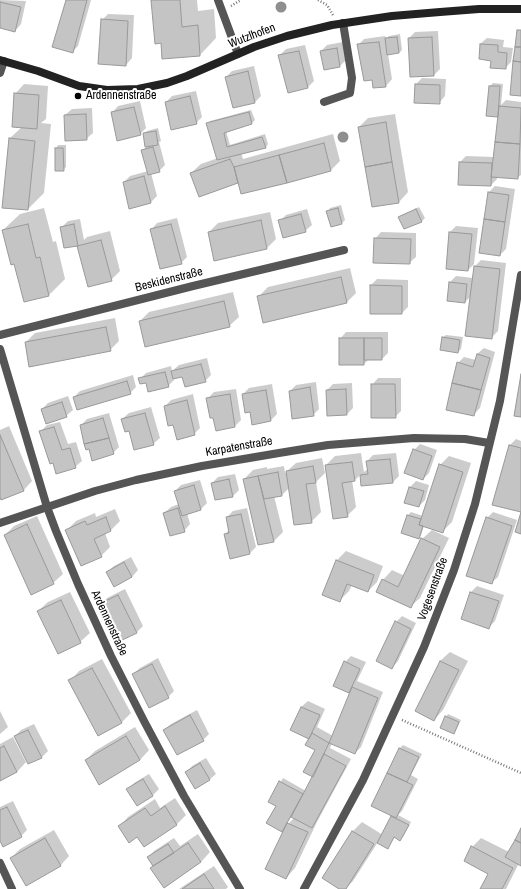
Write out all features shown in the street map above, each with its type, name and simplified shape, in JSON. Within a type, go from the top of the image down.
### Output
[{"type":"street","points":[[218,0],[238,54]]},
{"type":"street","name":"Wutzlhofen","points":[[2,60],[79,86],[107,90],[138,89],[167,83],[187,76],[238,54],[287,36],[341,24],[392,16],[478,9],[521,8]]},
{"type":"street","points":[[324,102],[350,93],[352,78],[341,24]]},
{"type":"street","points":[[0,73],[2,60]]},
{"type":"street","name":"Beskidenstraße","points":[[0,335],[193,286],[344,250]]},
{"type":"street","name":"Vogesenstraße","points":[[304,889],[363,780],[424,646],[454,570],[474,504],[500,401],[521,275]]},
{"type":"street","name":"Ardennenstraße","points":[[0,348],[47,507],[78,584],[137,708],[184,796],[240,889]]},
{"type":"street","name":"Karpatenstraße","points":[[0,523],[95,491],[136,480],[210,465],[328,445],[414,438],[465,439],[489,444]]},
{"type":"street","points":[[0,863],[12,889]]},
{"type":"path","points":[[318,0],[327,5],[341,24]]},
{"type":"path","points":[[393,716],[521,773]]},
{"type":"building","points":[[66,0],[87,0],[73,53],[52,47]]},
{"type":"building","points":[[151,0],[180,0],[182,27],[198,25],[200,56],[162,59],[161,43],[155,44]]},
{"type":"building","points":[[0,2],[21,7],[15,32],[0,28]]},
{"type":"building","points":[[101,19],[128,21],[126,66],[98,64]]},
{"type":"building","points":[[517,30],[521,30],[521,47],[515,47]]},
{"type":"building","points":[[397,37],[399,53],[387,55],[385,38]]},
{"type":"building","points":[[432,37],[434,76],[410,77],[408,38]]},
{"type":"building","points":[[379,42],[386,87],[373,88],[372,80],[364,81],[357,44]]},
{"type":"building","points":[[480,44],[498,45],[498,52],[507,53],[506,69],[490,68],[491,61],[479,59]]},
{"type":"building","points":[[515,47],[521,47],[521,62],[513,61]]},
{"type":"building","points":[[337,48],[340,67],[324,70],[320,51]]},
{"type":"building","points":[[299,51],[308,88],[288,93],[278,55]]},
{"type":"building","points":[[513,61],[521,62],[521,96],[510,95]]},
{"type":"building","points":[[248,71],[255,103],[233,108],[225,77]]},
{"type":"building","points":[[415,84],[440,85],[440,104],[414,103]]},
{"type":"building","points":[[489,86],[500,86],[498,117],[486,116]]},
{"type":"building","points":[[14,93],[39,95],[37,129],[12,127]]},
{"type":"building","points":[[190,96],[197,124],[171,130],[165,102]]},
{"type":"building","points":[[499,106],[521,108],[520,144],[495,142]]},
{"type":"building","points":[[134,107],[141,135],[117,141],[111,112]]},
{"type":"building","points":[[249,112],[252,124],[224,133],[227,147],[262,137],[266,148],[217,160],[206,123]]},
{"type":"building","points":[[86,114],[87,140],[65,141],[64,115]]},
{"type":"building","points":[[386,122],[392,162],[365,167],[358,127]]},
{"type":"building","points":[[156,131],[158,145],[145,147],[143,133]]},
{"type":"building","points":[[9,138],[35,141],[28,210],[2,208]]},
{"type":"building","points":[[495,142],[520,144],[518,179],[491,177]]},
{"type":"building","points":[[324,143],[331,171],[287,183],[279,155]]},
{"type":"building","points":[[153,147],[160,172],[148,175],[141,150]]},
{"type":"building","points":[[55,148],[63,148],[64,171],[55,171]]},
{"type":"building","points":[[279,155],[287,183],[241,194],[234,167]]},
{"type":"building","points":[[230,159],[234,167],[238,183],[199,197],[190,173]]},
{"type":"building","points":[[392,162],[399,203],[372,207],[365,167]]},
{"type":"building","points":[[459,162],[492,163],[491,186],[458,185]]},
{"type":"building","points":[[144,176],[151,203],[129,209],[123,182]]},
{"type":"building","points":[[488,192],[509,195],[505,222],[484,219]]},
{"type":"building","points":[[338,208],[342,224],[331,227],[326,211]]},
{"type":"building","points":[[416,209],[422,222],[404,229],[398,217]]},
{"type":"building","points":[[301,214],[306,232],[283,238],[278,220]]},
{"type":"building","points":[[484,219],[505,222],[500,256],[479,253]]},
{"type":"building","points":[[261,220],[267,249],[214,261],[208,232]]},
{"type":"building","points":[[28,224],[36,258],[40,257],[49,296],[24,302],[14,264],[11,265],[2,230]]},
{"type":"building","points":[[74,224],[78,246],[64,248],[60,227]]},
{"type":"building","points":[[171,224],[182,264],[160,269],[150,229]]},
{"type":"building","points":[[449,232],[472,234],[468,271],[446,269]]},
{"type":"building","points":[[374,238],[411,239],[410,264],[373,263]]},
{"type":"building","points":[[101,240],[112,281],[88,287],[77,246]]},
{"type":"building","points":[[474,266],[500,269],[492,339],[465,336]]},
{"type":"building","points":[[341,277],[347,303],[263,323],[257,296]]},
{"type":"building","points":[[449,282],[467,284],[465,303],[447,301]]},
{"type":"building","points":[[370,285],[402,286],[402,314],[370,314]]},
{"type":"building","points":[[224,301],[230,327],[145,347],[139,321]]},
{"type":"building","points":[[106,327],[111,351],[29,367],[25,342]]},
{"type":"building","points":[[442,337],[460,340],[458,353],[440,350]]},
{"type":"building","points":[[339,338],[364,338],[364,365],[339,365]]},
{"type":"building","points":[[364,338],[382,338],[382,360],[364,360]]},
{"type":"building","points":[[477,354],[490,358],[481,390],[452,383],[457,362],[473,367]]},
{"type":"building","points":[[201,364],[206,382],[185,387],[182,377],[173,379],[171,371]]},
{"type":"building","points":[[165,372],[169,387],[148,392],[146,383],[140,384],[138,378]]},
{"type":"building","points":[[521,374],[521,417],[514,416]]},
{"type":"building","points":[[127,381],[131,394],[77,410],[73,397]]},
{"type":"building","points":[[452,383],[481,390],[474,416],[446,410]]},
{"type":"building","points":[[371,384],[395,384],[396,418],[371,418]]},
{"type":"building","points":[[310,387],[314,416],[292,419],[289,391]]},
{"type":"building","points":[[346,389],[347,415],[327,416],[326,390]]},
{"type":"building","points":[[266,390],[271,421],[252,425],[250,412],[245,413],[242,394]]},
{"type":"building","points":[[230,394],[235,427],[216,431],[213,418],[210,418],[206,398]]},
{"type":"building","points":[[187,400],[195,435],[177,440],[173,425],[168,426],[164,406]]},
{"type":"building","points":[[62,402],[67,417],[46,424],[41,409]]},
{"type":"building","points":[[145,413],[154,445],[134,450],[129,431],[125,432],[121,419]]},
{"type":"building","points":[[103,418],[109,438],[84,444],[80,425]]},
{"type":"building","points":[[54,427],[62,450],[70,448],[76,468],[56,474],[53,463],[50,464],[39,431]]},
{"type":"building","points":[[0,435],[24,491],[1,500],[0,497]]},
{"type":"building","points":[[109,438],[114,454],[92,461],[89,449],[86,450],[84,444]]},
{"type":"building","points":[[509,445],[521,448],[521,512],[492,505]]},
{"type":"building","points":[[413,449],[432,456],[423,480],[404,473]]},
{"type":"building","points":[[390,459],[393,483],[361,486],[360,475],[368,474],[366,461]]},
{"type":"building","points":[[352,462],[355,481],[342,483],[348,517],[333,519],[325,465]]},
{"type":"building","points":[[439,464],[463,472],[443,533],[419,525]]},
{"type":"building","points":[[313,466],[316,483],[306,484],[312,523],[294,525],[286,471]]},
{"type":"building","points":[[278,472],[282,496],[264,499],[258,476]]},
{"type":"building","points":[[258,476],[274,542],[258,545],[243,479]]},
{"type":"building","points":[[229,479],[233,497],[215,500],[211,483]]},
{"type":"building","points":[[194,485],[201,510],[182,516],[174,491]]},
{"type":"building","points":[[409,487],[424,491],[419,507],[404,503]]},
{"type":"building","points":[[178,508],[185,532],[170,536],[163,513]]},
{"type":"building","points":[[521,512],[521,534],[515,532]]},
{"type":"building","points":[[241,514],[250,554],[230,559],[224,534],[229,533],[226,517]]},
{"type":"building","points":[[407,515],[421,519],[419,525],[423,526],[419,539],[401,533]]},
{"type":"building","points":[[106,517],[111,531],[94,539],[102,557],[81,566],[65,530],[85,521],[87,525]]},
{"type":"building","points":[[486,517],[512,526],[492,584],[466,576]]},
{"type":"building","points":[[27,524],[54,584],[31,595],[4,535]]},
{"type":"building","points":[[421,538],[440,547],[411,608],[376,592],[382,579],[398,587]]},
{"type":"building","points":[[336,560],[374,575],[368,592],[347,584],[340,602],[322,595]]},
{"type":"building","points":[[124,562],[132,577],[114,587],[106,572]]},
{"type":"building","points":[[470,592],[499,601],[489,629],[461,619]]},
{"type":"building","points":[[118,595],[137,633],[118,642],[99,604]]},
{"type":"building","points":[[61,600],[81,643],[58,654],[37,611]]},
{"type":"building","points":[[395,621],[411,629],[392,669],[376,661]]},
{"type":"building","points":[[344,661],[360,669],[349,693],[333,686]]},
{"type":"building","points":[[440,661],[459,670],[434,721],[415,711]]},
{"type":"building","points":[[152,664],[169,698],[149,708],[132,674]]},
{"type":"building","points":[[92,668],[122,723],[98,736],[68,680]]},
{"type":"building","points":[[352,687],[378,698],[355,754],[329,743]]},
{"type":"building","points":[[301,707],[320,715],[309,739],[290,730]]},
{"type":"building","points":[[190,715],[204,741],[177,755],[163,730]]},
{"type":"building","points":[[445,716],[459,722],[454,734],[440,728]]},
{"type":"building","points":[[28,730],[42,758],[28,764],[14,736]]},
{"type":"building","points":[[312,733],[329,743],[313,777],[303,772],[315,750],[305,745]]},
{"type":"building","points":[[126,736],[140,760],[99,785],[85,760]]},
{"type":"building","points":[[4,746],[17,772],[0,781],[0,748]]},
{"type":"building","points":[[399,748],[419,757],[407,782],[387,773]]},
{"type":"building","points":[[324,754],[346,766],[312,828],[291,817]]},
{"type":"building","points":[[200,763],[210,780],[195,789],[185,772]]},
{"type":"building","points":[[387,773],[413,785],[396,818],[371,806]]},
{"type":"building","points":[[143,779],[153,796],[137,806],[126,789]]},
{"type":"building","points":[[279,781],[303,794],[282,832],[266,823],[276,806],[268,802]]},
{"type":"building","points":[[165,806],[177,825],[144,847],[137,837],[129,843],[118,826],[145,808],[151,816]]},
{"type":"building","points":[[7,807],[22,837],[3,847],[0,841],[0,810]]},
{"type":"building","points":[[391,816],[409,825],[400,841],[394,837],[388,849],[377,843]]},
{"type":"building","points":[[287,823],[308,832],[286,879],[265,869]]},
{"type":"building","points":[[521,828],[521,843],[515,840]]},
{"type":"building","points":[[352,831],[374,844],[346,889],[339,889],[322,878]]},
{"type":"building","points":[[45,838],[61,866],[26,886],[10,858]]},
{"type":"building","points":[[515,840],[521,843],[521,866],[505,857]]},
{"type":"building","points":[[188,843],[201,862],[164,888],[150,868]]},
{"type":"building","points":[[168,844],[174,853],[153,866],[147,857]]},
{"type":"building","points":[[471,846],[513,868],[502,889],[480,889],[488,874],[464,861]]},
{"type":"building","points":[[204,874],[214,889],[182,889]]},
{"type":"place","name":"Ardennenstraße","points":[[78,96]]}]
